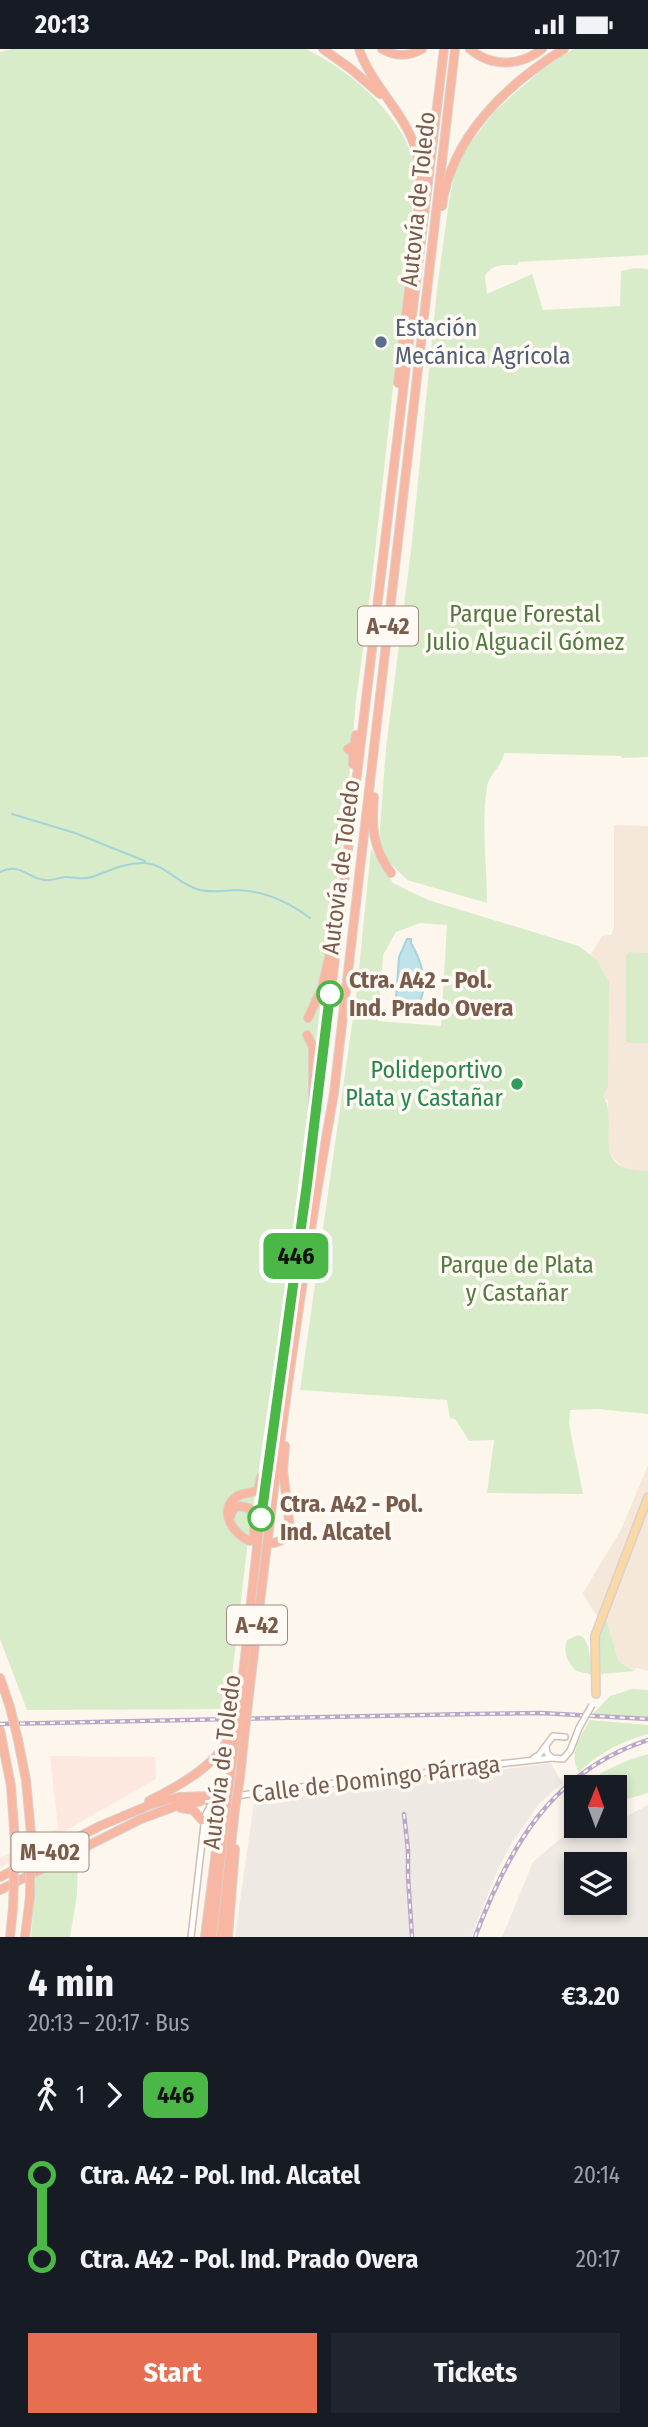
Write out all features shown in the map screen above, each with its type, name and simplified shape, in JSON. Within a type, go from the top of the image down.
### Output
[{"type":"highway","points":[[323,49],[390,103]]},
{"type":"highway","points":[[359,49],[373,78],[414,143],[421,187],[395,412],[397,431]]},
{"type":"highway","points":[[382,49],[396,55],[405,55],[422,49]]},
{"type":"highway","name":"Autovía de Toledo","points":[[240,1711],[254,1569],[315,1125],[344,889],[354,797],[351,789],[354,756],[348,749],[354,746],[355,742],[363,678],[370,660],[444,49]]},
{"type":"highway","name":"Autovía de Toledo","points":[[221,1937],[223,1878],[240,1711],[319,1175],[334,1093],[455,49]]},
{"type":"highway","points":[[470,49],[480,58],[492,63],[506,63],[528,58],[542,49]]},
{"type":"highway","points":[[432,257],[438,238],[447,180],[461,149],[482,119],[505,95],[564,49]]},
{"type":"highway","points":[[373,766],[373,834],[381,859],[391,873]]},
{"type":"highway","points":[[308,1018],[316,1006],[324,980],[336,911],[344,889]]},
{"type":"highway","points":[[307,1035],[313,1047],[312,1102],[315,1125]]},
{"type":"highway","points":[[273,1543],[287,1537],[290,1529],[283,1471],[291,1370]]},
{"type":"highway","points":[[250,1541],[236,1533],[229,1520],[229,1509],[234,1499],[258,1490],[271,1444]]},
{"type":"highway","points":[[273,1496],[280,1490],[286,1492]]},
{"type":"highway","points":[[229,1520],[233,1509],[238,1506],[249,1508],[253,1513],[254,1569]]},
{"type":"highway","points":[[0,1678],[10,1707],[26,1780],[31,1834],[30,1897],[25,1937]]},
{"type":"highway","points":[[100,1826],[190,1778],[224,1747],[238,1729],[240,1711]]},
{"type":"highway","points":[[0,1730],[11,1786],[15,1843],[10,1937]]},
{"type":"highway","points":[[192,1796],[212,1798]]},
{"type":"highway","points":[[192,1796],[201,1801]]},
{"type":"highway","name":"M-402","points":[[0,1877],[100,1826],[161,1801],[192,1796]]},
{"type":"highway","name":"M-402","points":[[0,1890],[132,1823],[164,1810],[201,1801]]},
{"type":"highway","points":[[164,1810],[189,1808],[203,1818]]},
{"type":"highway","points":[[205,1937],[219,1832],[229,1812]]},
{"type":"highway","name":"Autovía de Toledo","points":[[212,1937],[234,1820],[229,1812]]},
{"type":"highway","points":[[228,1937],[234,1887],[234,1820]]},
{"type":"main road","points":[[596,1695],[596,1636],[648,1497]]},
{"type":"street","points":[[579,1728],[565,1737],[552,1736],[546,1747],[547,1753],[552,1758],[563,1759],[568,1755],[596,1695]]},
{"type":"street","points":[[565,1737],[571,1747]]},
{"type":"street","name":"Calle de Domingo Párraga","points":[[531,1759],[546,1747]]},
{"type":"street","name":"Calle de Domingo Párraga","points":[[212,1798],[552,1758]]},
{"type":"street","points":[[191,1937],[202,1833],[201,1801],[212,1798]]},
{"type":"street","points":[[203,1818],[212,1798]]},
{"type":"shaded area","points":[[614,825],[648,826],[648,1171],[634,1171],[621,1166],[608,1147],[608,1101],[603,1095],[596,959],[591,954],[602,936],[611,935],[614,927]]},
{"type":"shaded area","points":[[648,1465],[648,1671],[635,1670],[619,1662],[606,1619],[599,1618],[583,1593],[621,1530]]},
{"type":"shaded area","points":[[50,1756],[155,1757],[156,1779],[0,1868],[0,1858],[58,1828]]},
{"type":"shaded area","points":[[551,1763],[562,1783],[539,1804],[511,1844],[471,1937],[235,1937],[254,1802]]},
{"type":"shaded area","points":[[648,1805],[648,1937],[502,1937],[533,1862],[564,1835],[564,1838],[627,1838],[627,1816]]},
{"type":"green space","points":[[12,49],[306,49],[352,78],[380,104],[402,134],[413,163],[415,187],[347,801],[286,1283],[247,1549],[228,1709],[27,1710],[0,1639],[0,52]]},
{"type":"green space","name":"Parque Forestal Julio Alguacil Gómez","points":[[573,49],[648,49],[648,255],[518,262],[518,265],[495,267],[485,276],[487,294],[532,274],[543,310],[620,306],[621,271],[648,269],[648,757],[504,753],[488,782],[485,801],[487,903],[407,880],[389,862],[379,842],[386,748],[412,542],[437,289],[455,171],[463,153],[494,112],[541,70]]},
{"type":"green space","name":"Parque de Plata y Castañar","points":[[371,849],[393,883],[428,900],[579,946],[596,959],[609,982],[608,1086],[603,1095],[608,1107],[611,1155],[617,1163],[629,1169],[648,1171],[648,1414],[597,1409],[570,1410],[569,1424],[583,1494],[487,1493],[494,1440],[469,1441],[456,1420],[450,1418],[447,1400],[300,1390],[357,989]],"holes":[[[420,923],[447,925],[441,1026],[378,1021],[383,955],[396,932]]]},
{"type":"green space","points":[[629,952],[648,953],[648,1043],[626,1041],[626,955]]},
{"type":"green space","points":[[606,1619],[619,1662],[635,1671],[600,1674],[599,1635]]},
{"type":"green space","points":[[578,1635],[583,1637],[587,1645],[593,1675],[576,1671],[567,1657],[567,1640]]},
{"type":"green space","points":[[632,1689],[648,1690],[648,1717],[593,1714],[610,1696]]},
{"type":"green space","points":[[590,1720],[648,1725],[648,1734],[611,1749],[579,1772],[575,1752]]},
{"type":"green space","points":[[648,1754],[648,1793],[627,1799],[627,1775],[600,1775],[624,1762]]},
{"type":"green space","points":[[78,1856],[77,1895],[70,1937],[31,1937],[36,1876]]},
{"type":"water","points":[[407,939],[411,939],[424,980],[419,1004],[412,1005],[412,1008],[405,1008],[405,1004],[398,1002],[396,998],[399,957]]},
{"type":"waterway","points":[[12,814],[75,833],[145,861]]},
{"type":"waterway","points":[[0,872],[14,869],[43,880],[52,880],[92,877],[129,864],[151,864],[200,890],[237,890],[267,895],[285,902],[310,918]]},
{"type":"railway","points":[[0,1724],[541,1713],[648,1719]]},
{"type":"railway","points":[[475,1937],[503,1873],[538,1817],[560,1793],[585,1772],[614,1754],[648,1740]]},
{"type":"railway","points":[[404,1814],[412,1937]]},
{"type":"bus line","name":"446","points":[[261,1518],[315,1125],[330,994]]},
{"type":"place","name":"Estación Mecánica Agrícola","points":[[381,342]]},
{"type":"place","name":"Ctra. A42 - Pol. Ind. Prado Overa","points":[[330,994]]},
{"type":"place","name":"Polideportivo Plata y Castañar","points":[[517,1084]]},
{"type":"place","name":"Ctra. A42 - Pol. Ind. Alcatel","points":[[261,1518]]}]
